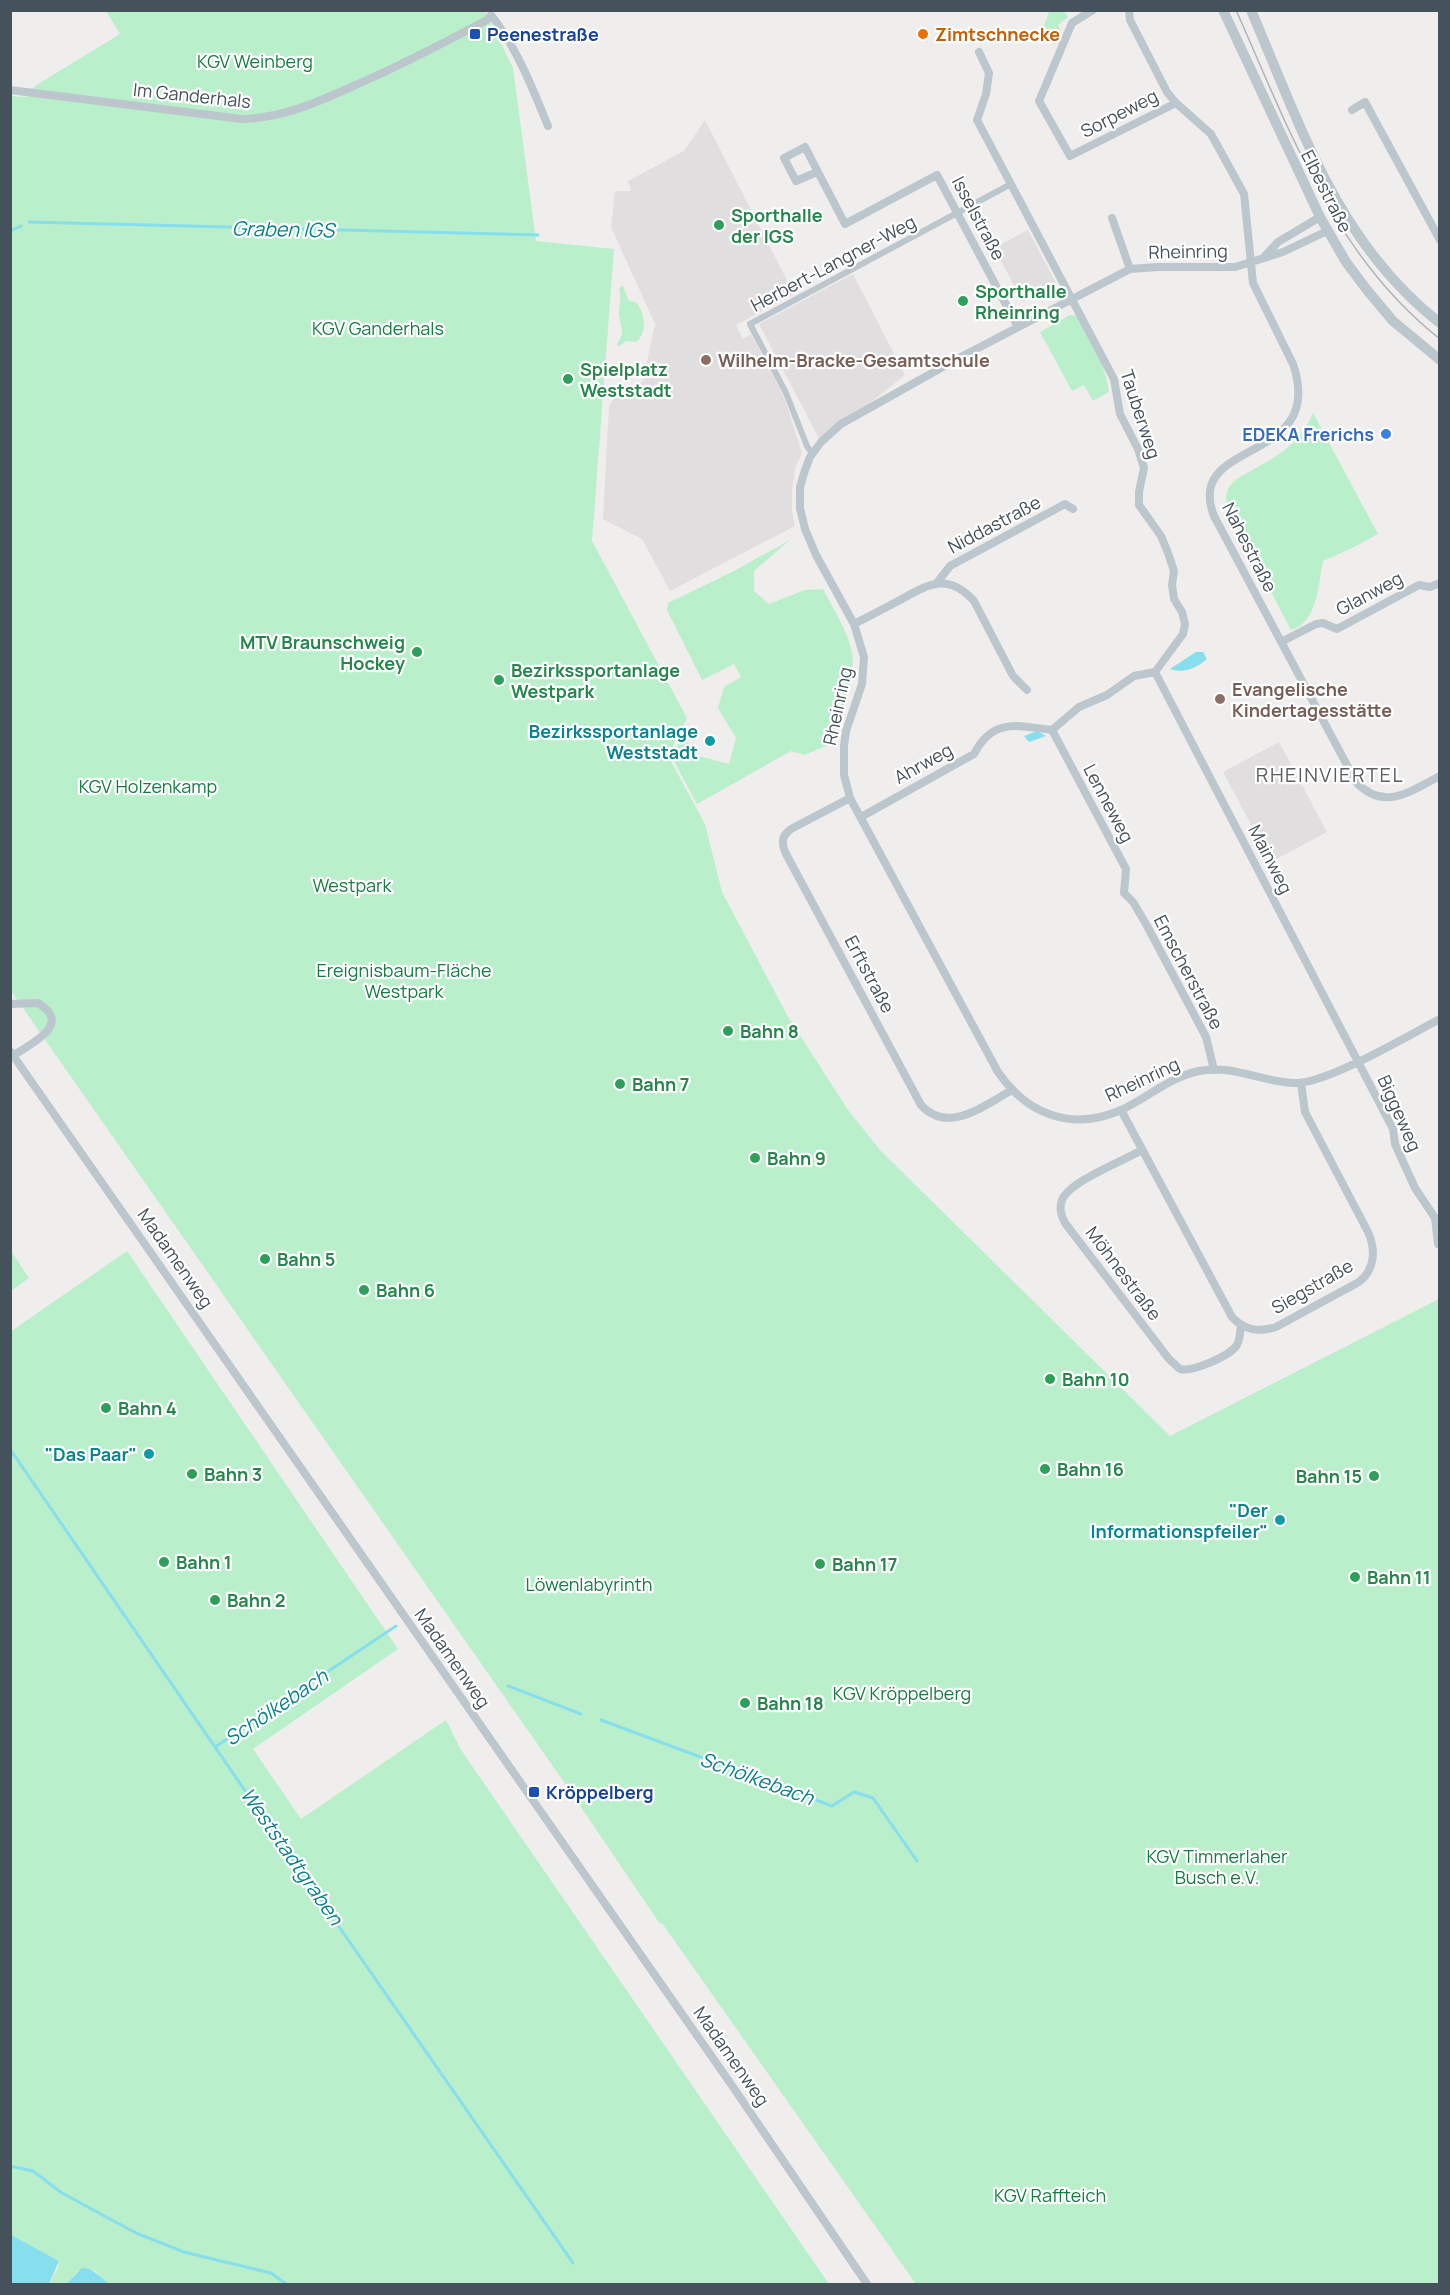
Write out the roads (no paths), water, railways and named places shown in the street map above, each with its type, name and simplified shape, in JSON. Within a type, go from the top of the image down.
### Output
[{"type":"street","name":"Sorpeweg","points":[[1094,10],[1072,23],[1039,101],[1070,156],[1176,103]]},
{"type":"street","name":"Nahestraße","points":[[1129,10],[1130,20],[1167,92],[1211,134],[1244,194],[1249,264],[1253,283],[1298,377],[1297,410],[1285,428],[1264,444],[1227,464],[1216,475],[1210,487],[1209,501],[1217,524],[1356,782],[1365,791],[1379,797],[1394,797],[1402,796],[1440,776]]},
{"type":"street","name":"Elbestraße","points":[[1223,10],[1320,217],[1355,276],[1406,333],[1440,360]]},
{"type":"street","name":"Elbestraße","points":[[1253,11],[1317,164],[1342,212],[1374,259],[1409,297],[1440,323]]},
{"type":"street","name":"Im Ganderhals","points":[[10,90],[242,119],[265,118],[313,103],[404,64],[487,20],[491,13]]},
{"type":"street","points":[[491,13],[520,59],[548,126]]},
{"type":"street","points":[[979,52],[989,73],[986,94],[977,120],[1072,298]]},
{"type":"street","points":[[1352,110],[1365,102],[1440,240]]},
{"type":"street","name":"Isselstraße","points":[[817,172],[845,224],[938,175],[1018,327]]},
{"type":"street","name":"Herbert-Langner-Weg","points":[[812,454],[786,393],[750,324],[1011,184]]},
{"type":"street","name":"Rheinring","points":[[1264,257],[1278,242],[1320,217]]},
{"type":"street","points":[[1112,219],[1130,269]]},
{"type":"street","name":"Rheinring","points":[[1328,231],[1283,252],[1249,264],[1219,269],[1158,267],[1130,269],[1072,298],[841,424],[821,442],[812,454],[800,487],[802,520],[816,555],[854,624],[861,644],[864,672],[844,746],[844,775],[850,798],[992,1062],[1012,1090],[1037,1110],[1064,1118],[1092,1118],[1121,1110],[1183,1076],[1198,1071],[1214,1070],[1300,1083],[1322,1078],[1440,1019]]},
{"type":"street","name":"Tauberweg","points":[[1072,298],[1114,379],[1120,414],[1138,449],[1144,468],[1138,492],[1139,505],[1161,536],[1174,571],[1172,585],[1174,599],[1182,612],[1185,624],[1183,634],[1155,672]]},
{"type":"street","name":"Niddastraße","points":[[854,624],[920,589],[936,584],[950,566],[1065,504],[1073,509]]},
{"type":"street","name":"Glanweg","points":[[1281,642],[1316,624],[1323,623],[1337,629],[1419,585],[1430,588],[1440,583]]},
{"type":"street","points":[[936,584],[954,585],[966,592],[974,602],[1013,676],[1027,690]]},
{"type":"street","points":[[1052,730],[1079,707],[1118,689],[1134,676],[1155,672]]},
{"type":"street","name":"Mainweg","points":[[1155,672],[1358,1061]]},
{"type":"street","name":"Ahrweg","points":[[861,817],[974,753],[980,742],[995,730],[1016,726],[1033,726],[1052,730]]},
{"type":"street","name":"Lenneweg","points":[[1052,730],[1126,869],[1124,894]]},
{"type":"street","name":"Erftstraße","points":[[850,798],[791,829],[785,834],[782,843],[921,1105],[940,1118],[951,1118],[973,1112],[1012,1090]]},
{"type":"street","name":"Emscherstraße","points":[[1124,894],[1133,902],[1206,1037],[1214,1070]]},
{"type":"street","points":[[10,1004],[38,1003],[44,1007],[51,1019],[50,1030],[12,1053]]},
{"type":"street","name":"Madamenweg","points":[[12,1053],[733,2087],[867,2284]]},
{"type":"street","name":"Biggeweg","points":[[1358,1061],[1393,1130],[1395,1144],[1414,1188],[1435,1218],[1438,1244]]},
{"type":"street","name":"Siegstraße","points":[[1241,1326],[1252,1330],[1276,1327],[1359,1282],[1369,1270],[1373,1260],[1372,1242],[1368,1232],[1305,1112],[1300,1083]]},
{"type":"street","points":[[1121,1110],[1232,1317],[1241,1326]]},
{"type":"street","name":"Möhnestraße","points":[[1142,1150],[1069,1191],[1061,1206],[1065,1223],[1168,1359],[1180,1369],[1193,1370],[1232,1351],[1239,1340],[1241,1326]]},
{"type":"water","points":[[1196,652],[1203,652],[1207,659],[1190,669],[1180,671],[1170,669]]},
{"type":"water","points":[[1037,731],[1046,736],[1029,742],[1024,736]]},
{"type":"water","points":[[11,2235],[59,2261],[49,2284],[11,2284]]},
{"type":"water","points":[[82,2268],[87,2268],[111,2284],[66,2284]]},
{"type":"waterway","name":"Graben IGS","points":[[29,222],[538,235]]},
{"type":"waterway","name":"Graben IGS","points":[[10,231],[21,226]]},
{"type":"waterway","name":"Weststadtgraben","points":[[10,1449],[573,2263]]},
{"type":"waterway","name":"Schölkebach","points":[[415,1613],[452,1665]]},
{"type":"waterway","name":"Schölkebach","points":[[215,1747],[396,1626]]},
{"type":"waterway","name":"Schölkebach","points":[[508,1686],[581,1714]]},
{"type":"waterway","name":"Schölkebach","points":[[601,1720],[832,1806],[854,1792],[873,1798],[917,1861]]},
{"type":"waterway","points":[[10,2166],[33,2171],[62,2193],[136,2233],[184,2252],[271,2273],[286,2284]]},
{"type":"tram line","points":[[1236,10],[1296,145],[1343,230],[1371,269],[1403,306],[1440,339]]},
{"type":"place","name":"Peenestraße","points":[[475,34]]},
{"type":"place","name":"Zimtschnecke","points":[[923,34]]},
{"type":"place","name":"Sporthalle der IGS","points":[[719,225]]},
{"type":"place","name":"Sporthalle Rheinring","points":[[963,301]]},
{"type":"place","name":"Wilhelm-Bracke-Gesamtschule","points":[[706,360]]},
{"type":"place","name":"Spielplatz Weststadt","points":[[568,379]]},
{"type":"place","name":"EDEKA Frerichs","points":[[1386,434]]},
{"type":"place","name":"MTV Braunschweig Hockey","points":[[417,652]]},
{"type":"place","name":"Bezirkssportanlage Westpark","points":[[499,680]]},
{"type":"place","name":"Evangelische Kindertagesstätte","points":[[1220,699]]},
{"type":"place","name":"Bezirkssportanlage Weststadt","points":[[710,741]]},
{"type":"place","name":"Bahn 8","points":[[728,1031]]},
{"type":"place","name":"Bahn 7","points":[[620,1084]]},
{"type":"place","name":"Bahn 9","points":[[755,1158]]},
{"type":"place","name":"Bahn 5","points":[[265,1259]]},
{"type":"place","name":"Bahn 6","points":[[364,1290]]},
{"type":"place","name":"Bahn 10","points":[[1050,1379]]},
{"type":"place","name":"Bahn 4","points":[[106,1408]]},
{"type":"place","name":"\"Das Paar\"","points":[[149,1454]]},
{"type":"place","name":"Bahn 16","points":[[1045,1469]]},
{"type":"place","name":"Bahn 3","points":[[192,1474]]},
{"type":"place","name":"Bahn 15","points":[[1374,1476]]},
{"type":"place","name":"\"Der Informationspfeiler\"","points":[[1280,1520]]},
{"type":"place","name":"Bahn 1","points":[[164,1562]]},
{"type":"place","name":"Bahn 17","points":[[820,1564]]},
{"type":"place","name":"Bahn 11","points":[[1355,1577]]},
{"type":"place","name":"Bahn 2","points":[[215,1600]]},
{"type":"place","name":"Bahn 18","points":[[745,1703]]},
{"type":"place","name":"Kröppelberg","points":[[534,1792]]},
{"type":"district","name":"RHEINVIERTEL","points":[[1330,774]]},
{"type":"park label","name":"KGV Weinberg","points":[[255,61]]},
{"type":"park label","name":"KGV Ganderhals","points":[[378,328]]},
{"type":"park label","name":"KGV Holzenkamp","points":[[148,786]]},
{"type":"park label","name":"Westpark","points":[[352,885]]},
{"type":"park label","name":"Ereignisbaum-Fläche Westpark","points":[[404,980]]},
{"type":"park label","name":"Löwenlabyrinth","points":[[589,1584]]},
{"type":"park label","name":"KGV Kröppelberg","points":[[902,1693]]},
{"type":"park label","name":"KGV Timmerlaher Busch e.V.","points":[[1217,1866]]},
{"type":"park label","name":"KGV Raffteich","points":[[1050,2195]]}]
